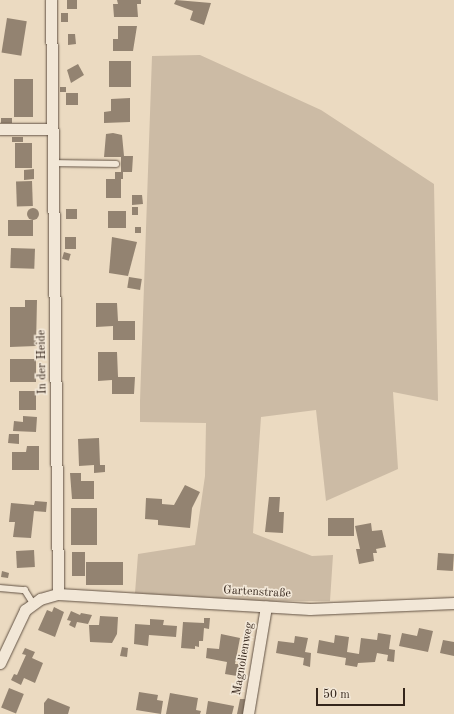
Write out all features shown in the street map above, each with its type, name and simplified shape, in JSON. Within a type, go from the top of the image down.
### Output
[{"type":"street","name":"In der Heide","points":[[51,0],[58,594]]},
{"type":"street","points":[[0,129],[52,129]]},
{"type":"street","points":[[0,663],[18,620],[33,603],[58,594]]},
{"type":"street","name":"Gartenstraße","points":[[58,594],[266,607],[350,608],[454,603]]},
{"type":"street","name":"Magnolienweg","points":[[248,714],[266,607]]},
{"type":"lane","points":[[53,163],[116,164]]},
{"type":"lane","points":[[0,588],[25,590],[33,603]]},
{"type":"shaded area","points":[[200,55],[321,110],[434,184],[438,401],[393,392],[398,469],[326,501],[316,410],[261,417],[253,533],[312,556],[333,555],[330,601],[268,601],[135,593],[138,554],[195,545],[205,476],[206,423],[140,422],[152,56]]},
{"type":"building","points":[[67,0],[77,0],[77,9],[67,9]]},
{"type":"building","points":[[117,0],[141,0],[141,4],[137,4],[138,17],[114,17],[113,4],[118,4]]},
{"type":"building","points":[[176,0],[211,3],[204,25],[190,20],[193,11],[174,4]]},
{"type":"building","points":[[61,13],[68,13],[68,22],[61,22]]},
{"type":"building","points":[[7,18],[27,21],[21,56],[2,53]]},
{"type":"building","points":[[118,26],[137,26],[133,51],[113,51],[113,39],[118,39]]},
{"type":"building","points":[[68,34],[75,34],[76,44],[68,45]]},
{"type":"building","points":[[109,61],[131,61],[131,87],[109,87]]},
{"type":"building","points":[[78,64],[84,75],[71,83],[67,70]]},
{"type":"building","points":[[14,79],[33,79],[33,117],[14,117]]},
{"type":"building","points":[[60,87],[66,87],[66,92],[60,92]]},
{"type":"building","points":[[66,93],[78,93],[78,105],[66,105]]},
{"type":"building","points":[[130,98],[130,122],[104,123],[104,112],[111,111],[111,99]]},
{"type":"building","points":[[1,118],[12,118],[12,123],[1,123]]},
{"type":"building","points":[[113,133],[122,135],[124,156],[133,156],[132,172],[123,172],[123,179],[121,179],[121,198],[106,198],[106,179],[115,179],[115,172],[121,172],[121,157],[104,157],[106,134]]},
{"type":"building","points":[[12,137],[23,137],[23,142],[12,142]]},
{"type":"building","points":[[15,143],[32,143],[32,168],[15,168]]},
{"type":"building","points":[[34,169],[34,179],[24,180],[24,170]]},
{"type":"building","points":[[32,181],[33,206],[17,207],[16,182]]},
{"type":"building","points":[[132,195],[142,195],[143,204],[132,205]]},
{"type":"building","points":[[132,207],[138,207],[138,215],[132,215]]},
{"type":"building","points":[[33,208],[37,210],[39,214],[37,218],[33,220],[29,218],[27,214],[29,210]]},
{"type":"building","points":[[66,209],[77,209],[77,219],[66,219]]},
{"type":"building","points":[[108,211],[126,211],[126,228],[108,228]]},
{"type":"building","points":[[8,220],[33,220],[33,236],[8,236]]},
{"type":"building","points":[[135,227],[141,227],[141,233],[135,233]]},
{"type":"building","points":[[65,237],[76,237],[76,249],[65,249]]},
{"type":"building","points":[[112,237],[137,242],[128,276],[109,273]]},
{"type":"building","points":[[11,248],[35,249],[34,269],[10,268]]},
{"type":"building","points":[[64,252],[71,254],[69,261],[62,259]]},
{"type":"building","points":[[129,277],[142,279],[140,290],[127,288]]},
{"type":"building","points":[[25,300],[37,300],[36,346],[10,347],[10,307],[25,307]]},
{"type":"building","points":[[96,303],[117,303],[118,321],[135,321],[135,340],[113,340],[113,326],[96,327]]},
{"type":"building","points":[[98,352],[117,352],[118,377],[135,377],[134,394],[112,394],[112,380],[98,381]]},
{"type":"building","points":[[10,359],[36,359],[36,382],[10,382]]},
{"type":"building","points":[[19,391],[36,391],[36,410],[19,410]]},
{"type":"building","points":[[23,416],[37,417],[36,432],[13,431],[14,421],[23,422]]},
{"type":"building","points":[[9,434],[19,434],[19,444],[8,443]]},
{"type":"building","points":[[99,438],[100,465],[105,465],[105,472],[94,473],[94,465],[79,466],[78,439]]},
{"type":"building","points":[[27,446],[39,446],[39,470],[12,470],[12,452],[26,452]]},
{"type":"building","points":[[70,473],[81,473],[81,481],[94,481],[94,499],[72,499]]},
{"type":"building","points":[[185,485],[200,492],[192,508],[190,528],[158,525],[158,520],[145,519],[146,498],[162,499],[162,504],[174,505]]},
{"type":"building","points":[[269,497],[280,497],[279,512],[284,512],[283,533],[265,532]]},
{"type":"building","points":[[35,501],[47,502],[46,512],[34,511],[31,538],[13,537],[15,522],[9,522],[11,503],[34,505]]},
{"type":"building","points":[[71,508],[97,508],[97,545],[71,545]]},
{"type":"building","points":[[328,518],[354,518],[354,536],[328,536]]},
{"type":"building","points":[[371,523],[372,531],[382,530],[386,547],[376,549],[377,553],[373,553],[374,561],[359,564],[356,549],[360,549],[355,526]]},
{"type":"building","points":[[34,550],[35,567],[17,568],[16,551]]},
{"type":"building","points":[[72,552],[85,552],[85,576],[72,576]]},
{"type":"building","points":[[438,553],[454,554],[453,571],[437,570]]},
{"type":"building","points":[[86,562],[123,562],[123,585],[86,585]]},
{"type":"building","points":[[2,571],[9,573],[8,578],[1,577]]},
{"type":"building","points":[[54,607],[64,612],[55,637],[38,630],[47,610],[52,612]]},
{"type":"building","points":[[71,611],[80,615],[81,613],[92,615],[88,624],[77,622],[75,628],[69,625],[71,621],[67,620]]},
{"type":"building","points":[[100,616],[118,617],[117,634],[112,643],[90,642],[89,625],[99,625]]},
{"type":"building","points":[[204,618],[210,618],[209,629],[204,628],[203,641],[199,641],[199,647],[195,646],[195,649],[181,648],[183,622],[204,623]]},
{"type":"building","points":[[150,619],[164,620],[163,625],[177,626],[176,637],[149,635],[148,646],[134,644],[135,624],[150,625]]},
{"type":"building","points":[[419,628],[433,631],[428,652],[399,646],[402,633],[417,636]]},
{"type":"building","points":[[378,633],[391,635],[389,649],[395,650],[394,662],[387,661],[388,655],[377,653],[375,662],[358,663],[357,667],[345,665],[346,658],[317,653],[319,640],[334,643],[335,635],[349,637],[347,652],[359,654],[361,638],[377,640]]},
{"type":"building","points":[[221,634],[240,638],[235,664],[239,664],[237,676],[225,674],[227,662],[206,658],[207,648],[219,649]]},
{"type":"building","points":[[295,636],[308,638],[305,652],[311,653],[310,667],[303,665],[304,658],[276,653],[278,641],[294,643]]},
{"type":"building","points":[[443,640],[454,642],[454,656],[440,653]]},
{"type":"building","points":[[122,647],[128,648],[127,657],[120,656]]},
{"type":"building","points":[[25,648],[35,652],[32,658],[43,663],[35,683],[24,678],[21,685],[11,680],[14,674],[17,675],[26,655],[22,654]]},
{"type":"building","points":[[9,688],[24,694],[16,713],[1,707]]},
{"type":"building","points":[[139,692],[158,695],[157,700],[163,701],[161,714],[136,710]]},
{"type":"building","points":[[170,693],[198,698],[196,710],[201,711],[200,714],[166,714]]},
{"type":"building","points":[[48,698],[70,707],[68,714],[44,714],[44,703]]},
{"type":"building","points":[[240,699],[245,699],[243,714],[237,714]]},
{"type":"building","points":[[208,701],[234,706],[232,714],[206,714]]}]
